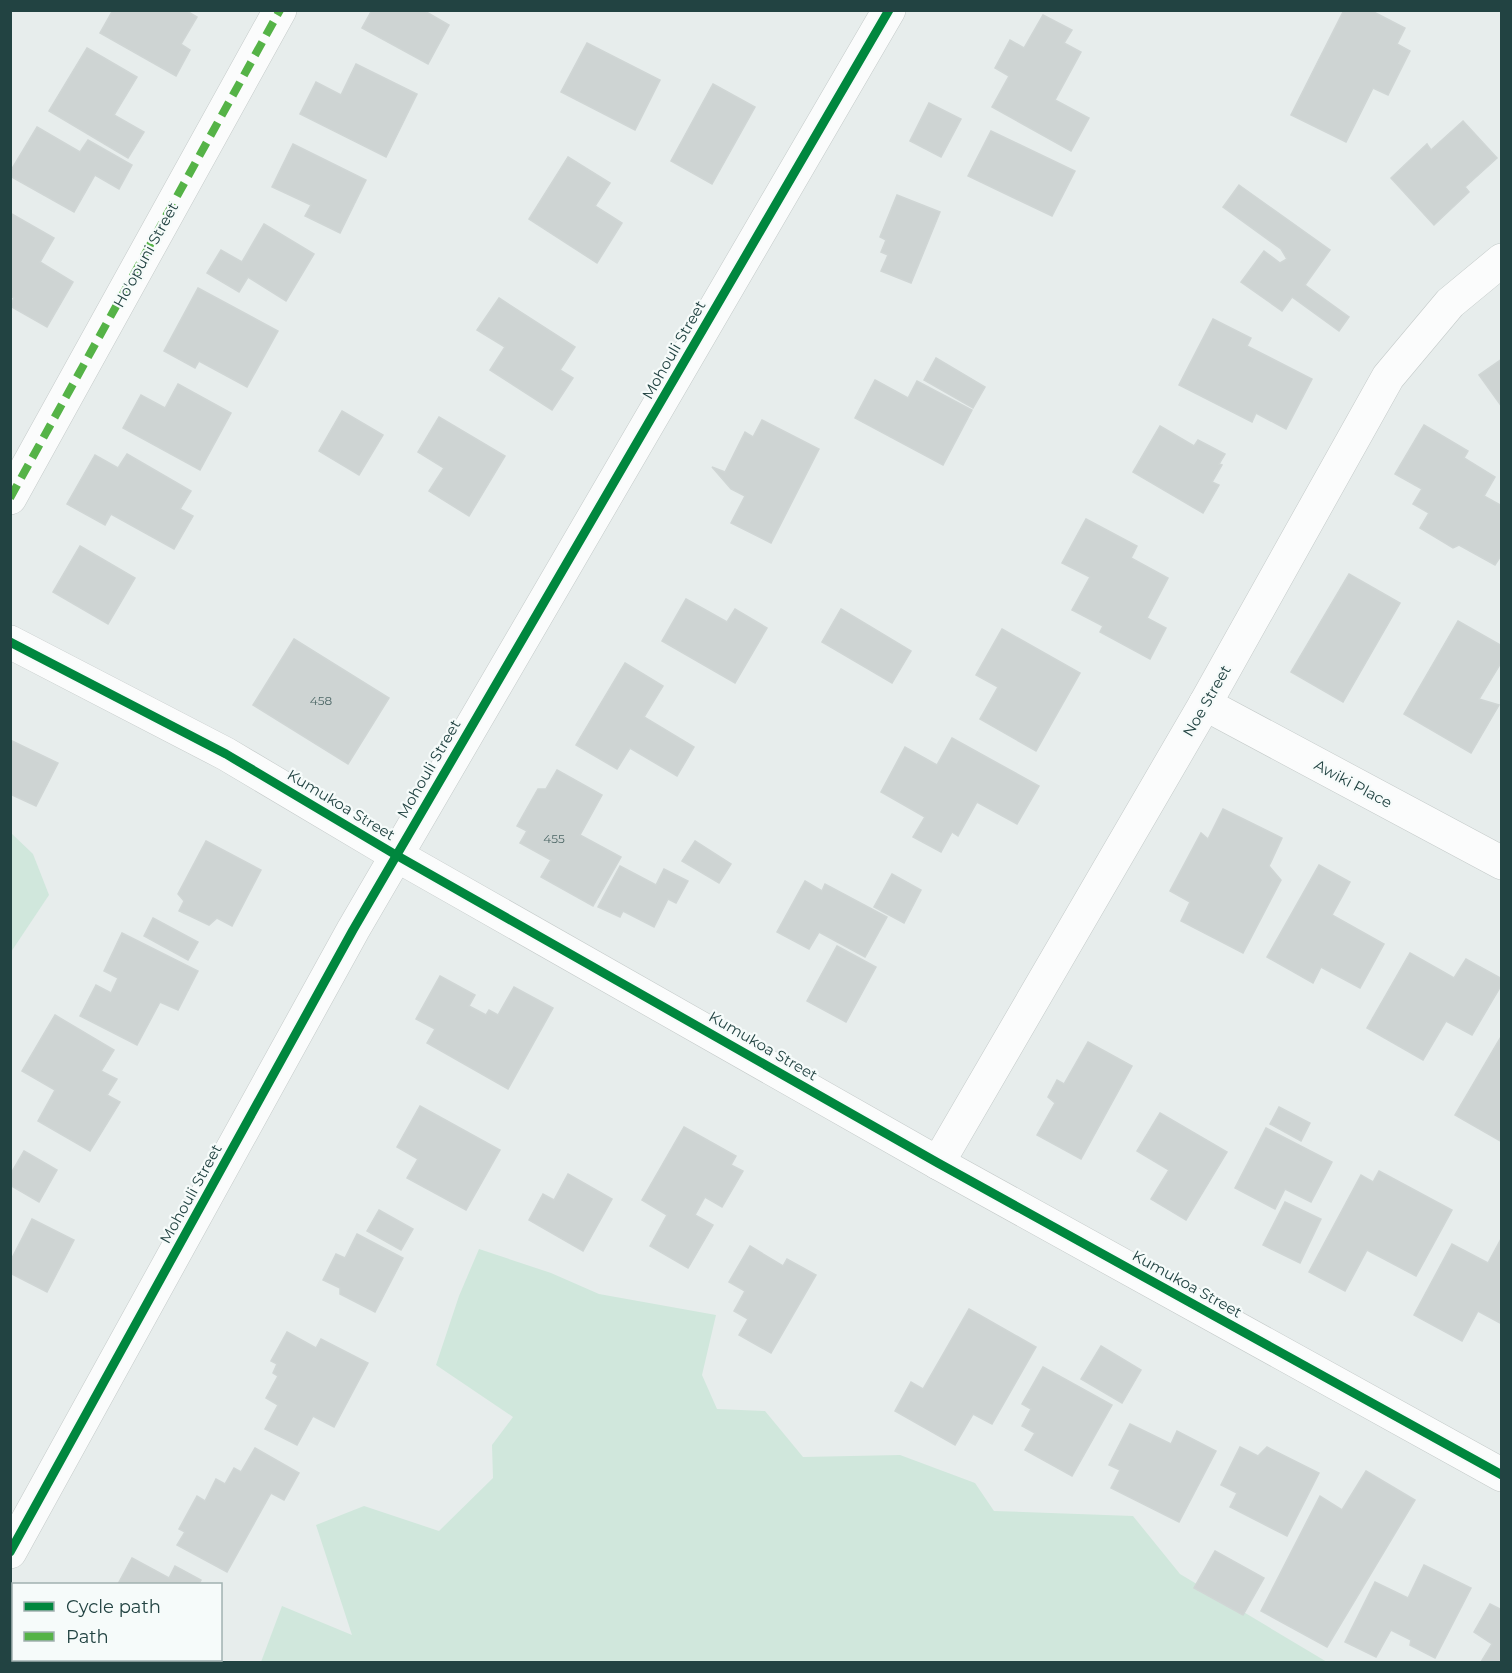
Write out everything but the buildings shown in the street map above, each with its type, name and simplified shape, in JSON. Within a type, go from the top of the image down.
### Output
[{"type":"street","name":"Ho'opuni Street","points":[[10,498],[280,10]]},
{"type":"street","name":"Mohouli Street","points":[[10,1552],[396,855],[889,10]]},
{"type":"street","name":"Noe Street","points":[[938,1163],[1205,704],[1388,377],[1450,303],[1502,260]]},
{"type":"street","name":"Kumukoa Street","points":[[10,642],[226,754],[396,855],[938,1163],[1502,1475]]},
{"type":"street","name":"Awiki Place","points":[[1205,704],[1502,863]]},
{"type":"green space","points":[[11,833],[33,854],[49,895],[11,952]]},
{"type":"green space","points":[[479,1249],[551,1273],[599,1294],[716,1315],[702,1375],[717,1409],[765,1411],[803,1457],[900,1455],[975,1483],[994,1511],[1133,1516],[1180,1574],[1327,1662],[261,1662],[282,1606],[352,1635],[316,1525],[364,1506],[439,1531],[493,1478],[492,1445],[513,1417],[436,1365],[459,1296]]},
{"type":"marked path","points":[[10,498],[280,10]]},
{"type":"cycle path","points":[[10,1552],[353,930],[889,10]]},
{"type":"cycle path","points":[[10,642],[226,754],[396,855],[938,1163],[1502,1475]]}]
